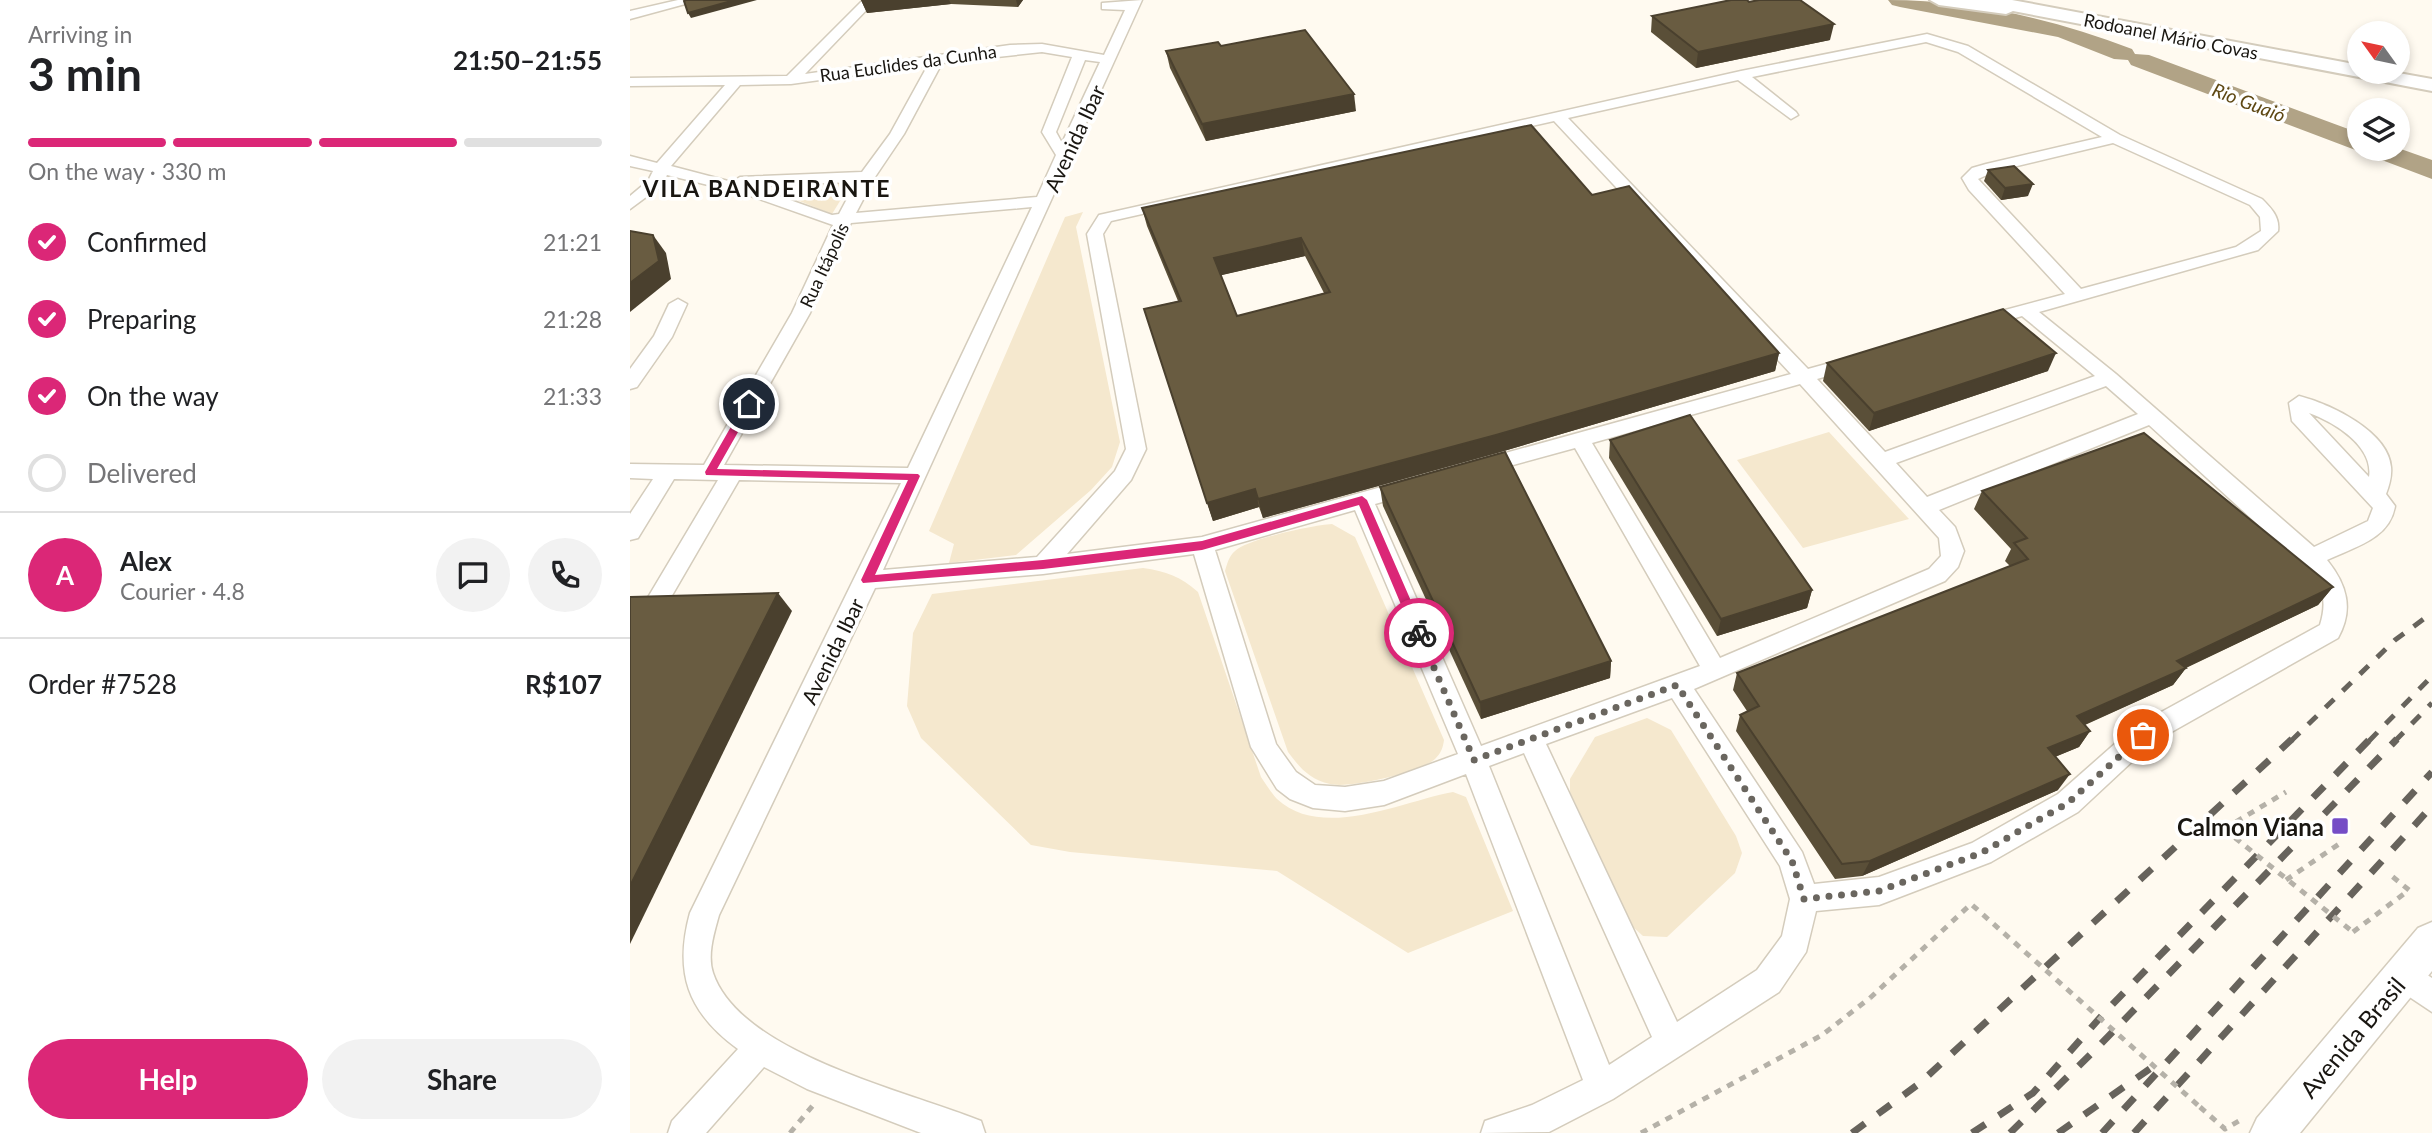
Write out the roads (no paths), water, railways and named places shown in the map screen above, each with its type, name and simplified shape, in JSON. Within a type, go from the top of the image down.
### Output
[{"type":"highway","points":[[1939,0],[2031,9]]},
{"type":"highway","name":"Rodoanel Mário Covas","points":[[1983,0],[2347,70]]},
{"type":"highway","name":"Rodoanel Mário Covas","points":[[2060,0],[2347,53]]},
{"type":"highway","points":[[2410,65],[2432,69]]},
{"type":"highway","name":"Rodoanel Mário Covas","points":[[2410,81],[2432,85]]},
{"type":"main road","name":"Avenida Brasil","points":[[2272,1133],[2418,986],[2432,941]]},
{"type":"street","points":[[630,15],[694,0]]},
{"type":"street","points":[[791,80],[870,0]]},
{"type":"street","points":[[1111,0],[1106,6],[1135,3]]},
{"type":"street","name":"Avenida Ibar","points":[[970,1133],[831,1084],[761,1047],[718,1010],[701,981],[696,950],[705,914],[867,580],[1135,3]]},
{"type":"street","points":[[1043,565],[1124,475],[1136,449],[1095,234],[1105,218],[1135,208],[1741,75],[1934,38],[1963,48],[2115,138],[2256,202],[2267,212],[2272,223],[2268,234],[2256,246],[2242,251],[1959,329]]},
{"type":"street","name":"Rua Euclides da Cunha","points":[[630,82],[791,80],[938,58],[1029,48],[1110,60]]},
{"type":"street","points":[[1066,155],[1057,148],[1049,132],[1080,55]]},
{"type":"street","name":"Rua Itápolis","points":[[710,472],[801,313],[867,177],[897,134],[938,58]]},
{"type":"street","points":[[1741,75],[1791,115]]},
{"type":"street","points":[[630,204],[654,183],[675,149],[735,82]]},
{"type":"street","points":[[1202,545],[1264,747],[1276,772],[1298,792],[1349,801],[1384,793],[1716,671],[1937,575],[1952,560],[1954,545],[1924,507],[1719,284],[1559,117]]},
{"type":"street","points":[[2076,295],[1975,187],[1970,178],[1978,171],[2115,138]]},
{"type":"street","points":[[630,161],[722,182],[772,197],[822,218],[844,221],[1044,201]]},
{"type":"street","points":[[722,182],[867,177]]},
{"type":"street","points":[[630,383],[663,337],[678,304]]},
{"type":"street","points":[[1804,899],[1879,891],[1981,853],[2068,803],[2143,735],[2329,631],[2339,605],[2331,579],[2312,558],[2109,378],[2024,309]]},
{"type":"street","points":[[1465,471],[1868,357]]},
{"type":"street","points":[[1881,461],[2109,378]]},
{"type":"street","points":[[2312,558],[2376,527],[2382,519],[2384,506],[2299,416],[2299,402],[2311,405],[2362,438],[2379,459],[2381,477],[2375,495]]},
{"type":"street","points":[[1924,507],[2152,416]]},
{"type":"street","points":[[1580,439],[1716,671]]},
{"type":"street","points":[[630,471],[915,476]]},
{"type":"street","points":[[633,522],[668,472]]},
{"type":"street","points":[[655,605],[733,472]]},
{"type":"street","points":[[867,580],[1043,565],[1202,545],[1426,482]]},
{"type":"street","points":[[1362,500],[1474,760],[1602,1088]]},
{"type":"street","points":[[1497,1133],[1537,1120],[1602,1088],[1671,1044],[1768,981],[1796,942],[1804,899],[1792,861],[1677,685]]},
{"type":"street","points":[[1531,739],[1671,1044]]},
{"type":"street","points":[[684,1133],[761,1047]]},
{"type":"waterway","name":"Rio Guaió","points":[[1900,0],[2064,31],[2123,54]]},
{"type":"waterway","name":"Rio Guaió","points":[[2140,60],[2347,138]]},
{"type":"waterway","name":"Rio Guaió","points":[[2407,161],[2432,170]]},
{"type":"railway","points":[[2291,741],[2395,640],[2432,613]]},
{"type":"railway","points":[[2369,741],[2432,676]]},
{"type":"railway","points":[[2395,741],[2432,703]]},
{"type":"railway","points":[[1852,1133],[1920,1083],[2292,739]]},
{"type":"railway","points":[[1972,1133],[2033,1093],[2106,1011],[2370,739]]},
{"type":"railway","points":[[2010,1133],[2096,1049],[2397,739]]},
{"type":"railway","points":[[2102,1133],[2432,772]]},
{"type":"railway","points":[[2134,1133],[2432,806]]},
{"type":"railway","points":[[2058,1133],[2161,1061]]},
{"type":"place","name":"Calmon Viana","points":[[2340,826]]},
{"type":"district","name":"VILA BANDEIRANTE","points":[[767,188]]}]
